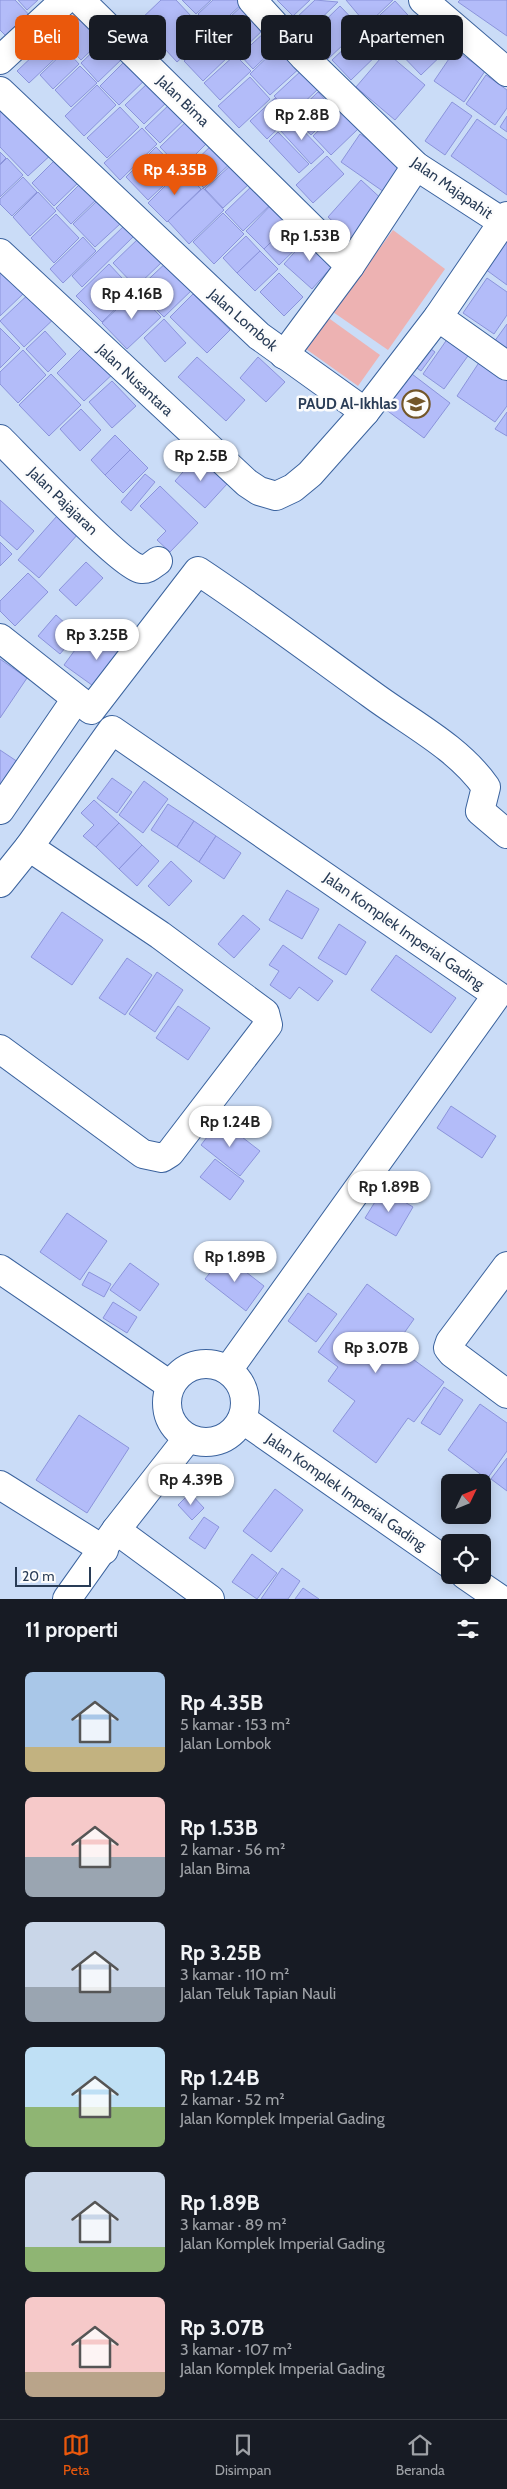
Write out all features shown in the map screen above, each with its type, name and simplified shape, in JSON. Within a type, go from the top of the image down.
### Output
[{"type":"street","points":[[0,60],[65,0]]},
{"type":"street","name":"Jalan Bima","points":[[80,0],[350,266]]},
{"type":"street","name":"Jalan Majapahit","points":[[252,0],[304,57],[416,166],[505,221]]},
{"type":"street","points":[[423,0],[507,72]]},
{"type":"street","name":"Jalan Lombok","points":[[0,92],[225,305],[284,355],[365,412]]},
{"type":"street","points":[[284,355],[350,266],[416,166]]},
{"type":"street","points":[[365,412],[438,317],[505,221]]},
{"type":"street","name":"Jalan Nusantara","points":[[0,253],[247,483],[259,491],[276,496],[293,488],[310,474],[365,412]]},
{"type":"street","points":[[438,317],[507,366]]},
{"type":"street","name":"Jalan Pajajaran","points":[[0,439],[82,520],[127,561],[139,569],[148,569],[158,561]]},
{"type":"street","points":[[0,810],[83,705],[198,571],[264,615],[439,742],[474,770],[486,787],[480,811],[507,834]]},
{"type":"street","points":[[0,638],[83,705]]},
{"type":"street","name":"Jalan Komplek Imperial Gading","points":[[0,883],[29,847],[112,730],[497,995],[228,1370]]},
{"type":"street","points":[[0,1049],[142,1154],[162,1158],[170,1153],[268,1025],[265,1013],[167,940],[29,847]]},
{"type":"street","points":[[507,1266],[450,1342],[448,1348],[507,1394]]},
{"type":"street","points":[[0,1269],[170,1385]]},
{"type":"street","points":[[206,1363],[228,1370],[240,1384],[245,1402],[242,1419],[229,1436],[209,1442],[188,1438],[176,1429],[168,1415],[166,1400],[170,1385],[185,1369],[206,1363]]},
{"type":"street","name":"Jalan Komplek Imperial Gading","points":[[242,1419],[441,1558]]},
{"type":"street","points":[[67,1599],[188,1438]]},
{"type":"street","points":[[0,1485],[110,1540],[210,1599]]},
{"type":"street","points":[[478,1584],[500,1599]]},
{"type":"shaded area","points":[[393,230],[445,269],[388,350],[333,312]]},
{"type":"shaded area","points":[[323,314],[380,355],[358,386],[299,344]]},
{"type":"building","points":[[0,0],[15,0],[29,15],[15,15],[15,41],[13,43],[0,30]]},
{"type":"building","points":[[18,0],[38,0],[27,10]]},
{"type":"building","points":[[161,0],[176,0],[190,15],[176,15],[176,60],[179,60],[177,62],[166,50],[166,15],[145,15]]},
{"type":"building","points":[[182,0],[211,0],[196,14]]},
{"type":"building","points":[[213,0],[245,1],[230,15],[198,14]]},
{"type":"building","points":[[277,0],[310,0],[294,15]]},
{"type":"building","points":[[315,0],[338,2],[325,15],[299,15]]},
{"type":"building","points":[[346,0],[393,0],[377,15],[359,15]]},
{"type":"building","points":[[460,0],[507,0],[507,36],[458,2]]},
{"type":"building","points":[[395,1],[408,15],[380,15]]},
{"type":"building","points":[[244,4],[261,22],[261,32],[251,41],[251,15],[232,15]]},
{"type":"building","points":[[340,6],[349,15],[341,15],[341,47],[331,56],[331,15]]},
{"type":"building","points":[[81,12],[89,20],[89,52],[81,60],[79,58],[78,15]]},
{"type":"building","points":[[261,36],[262,60],[253,69],[245,60],[251,60],[251,45]]},
{"type":"building","points":[[341,52],[341,60],[372,60],[351,80],[332,60]]},
{"type":"building","points":[[89,55],[89,60],[121,60],[98,82],[81,63]]},
{"type":"building","points":[[463,56],[485,71],[464,102],[434,81],[448,60],[463,60]]},
{"type":"building","points":[[29,60],[53,60],[29,83],[17,71]]},
{"type":"building","points":[[56,60],[75,60],[79,64],[53,89],[40,75]]},
{"type":"building","points":[[126,60],[134,60],[149,76],[119,105],[100,86]]},
{"type":"building","points":[[185,60],[225,60],[203,81]]},
{"type":"building","points":[[229,60],[240,60],[251,71],[220,100],[204,83]]},
{"type":"building","points":[[264,60],[296,60],[302,66],[270,95],[250,74]]},
{"type":"building","points":[[379,60],[395,60],[425,85],[395,120],[356,87]]},
{"type":"building","points":[[407,60],[437,60],[421,75]]},
{"type":"building","points":[[80,66],[97,83],[71,107],[55,90]]},
{"type":"building","points":[[302,70],[319,88],[292,114],[274,96]]},
{"type":"building","points":[[486,75],[507,90],[507,108],[495,125],[466,104]]},
{"type":"building","points":[[250,77],[270,99],[239,128],[218,106]]},
{"type":"building","points":[[150,81],[169,100],[144,124],[125,105]]},
{"type":"building","points":[[97,85],[116,105],[84,136],[65,116]]},
{"type":"building","points":[[318,92],[335,111],[311,135],[293,116]]},
{"type":"building","points":[[0,96],[54,152],[28,176],[0,147]]},
{"type":"building","points":[[275,98],[291,116],[267,139],[250,121]]},
{"type":"building","points":[[174,100],[188,116],[160,143],[145,128]]},
{"type":"building","points":[[452,102],[472,116],[445,155],[425,141]]},
{"type":"building","points":[[120,107],[139,127],[107,158],[87,138]]},
{"type":"building","points":[[340,110],[358,129],[331,155],[313,136]]},
{"type":"building","points":[[192,116],[213,137],[181,169],[160,147]]},
{"type":"building","points":[[507,116],[507,132],[500,127]]},
{"type":"building","points":[[292,119],[324,152],[311,164],[280,130]]},
{"type":"building","points":[[477,119],[507,140],[507,195],[451,156]]},
{"type":"building","points":[[142,128],[157,144],[120,180],[104,163]]},
{"type":"building","points":[[278,132],[309,164],[299,173],[269,141]]},
{"type":"building","points":[[360,134],[404,164],[384,192],[341,162]]},
{"type":"building","points":[[216,141],[234,160],[204,188],[186,170]]},
{"type":"building","points":[[156,147],[179,171],[148,200],[126,177]]},
{"type":"building","points":[[0,152],[6,158],[0,164]]},
{"type":"building","points":[[59,156],[81,180],[54,206],[32,183]]},
{"type":"building","points":[[327,156],[344,174],[313,203],[296,185]]},
{"type":"building","points":[[7,158],[23,175],[0,197],[0,165]]},
{"type":"building","points":[[231,165],[249,184],[223,208],[205,189]]},
{"type":"building","points":[[182,169],[201,189],[167,222],[148,203]]},
{"type":"building","points":[[23,177],[37,192],[12,216],[0,204],[0,199]]},
{"type":"building","points":[[85,179],[101,195],[71,224],[56,208]]},
{"type":"building","points":[[361,180],[386,203],[353,240],[328,217]]},
{"type":"building","points":[[255,183],[273,202],[243,231],[225,212]]},
{"type":"building","points":[[203,188],[224,210],[189,244],[168,221]]},
{"type":"building","points":[[38,192],[56,211],[30,236],[13,217]]},
{"type":"building","points":[[98,200],[120,224],[95,247],[73,224]]},
{"type":"building","points":[[276,200],[294,219],[264,249],[246,231]]},
{"type":"building","points":[[223,213],[244,234],[214,264],[193,242]]},
{"type":"building","points":[[56,214],[79,238],[54,263],[31,238]]},
{"type":"building","points":[[294,219],[310,235],[279,265],[264,249]]},
{"type":"building","points":[[124,226],[134,236],[82,287],[72,276]]},
{"type":"building","points":[[246,236],[260,251],[237,273],[223,258]]},
{"type":"building","points":[[309,236],[337,261],[312,289],[284,264]]},
{"type":"building","points":[[83,237],[96,251],[63,283],[50,269]]},
{"type":"building","points":[[140,237],[163,261],[136,287],[113,263]]},
{"type":"building","points":[[507,238],[507,285],[485,269]]},
{"type":"building","points":[[260,251],[278,269],[255,291],[237,273]]},
{"type":"building","points":[[169,260],[195,287],[164,317],[137,290]]},
{"type":"building","points":[[109,264],[134,291],[102,322],[76,296]]},
{"type":"building","points":[[0,270],[23,294],[0,316]]},
{"type":"building","points":[[279,273],[303,297],[284,316],[260,292]]},
{"type":"building","points":[[487,278],[507,292],[507,315],[494,334],[463,313]]},
{"type":"building","points":[[33,290],[58,315],[24,347],[0,321]]},
{"type":"building","points":[[136,291],[161,317],[127,349],[102,323]]},
{"type":"building","points":[[193,294],[230,330],[207,353],[170,317]]},
{"type":"building","points":[[164,319],[186,343],[165,362],[144,338]]},
{"type":"building","points":[[507,324],[507,350],[494,342]]},
{"type":"building","points":[[0,328],[20,348],[0,368]]},
{"type":"building","points":[[45,331],[66,354],[48,372],[26,349]]},
{"type":"building","points":[[448,338],[470,353],[444,389],[423,374]]},
{"type":"building","points":[[89,341],[117,370],[84,401],[57,373]]},
{"type":"building","points":[[423,343],[435,352],[421,371],[409,362]]},
{"type":"building","points":[[23,350],[46,375],[18,403],[0,384],[0,372]]},
{"type":"building","points":[[197,357],[245,400],[226,421],[178,377]]},
{"type":"building","points":[[258,357],[285,382],[266,402],[240,378]]},
{"type":"building","points":[[480,361],[507,379],[507,406],[495,422],[457,396]]},
{"type":"building","name":"PAUD Al-Ikhlas","points":[[408,371],[450,403],[424,438],[381,406]]},
{"type":"building","points":[[51,374],[81,405],[49,436],[19,405]]},
{"type":"building","points":[[112,381],[136,406],[112,428],[89,402]]},
{"type":"building","points":[[81,409],[101,430],[80,451],[60,429]]},
{"type":"building","points":[[507,412],[507,436],[495,429]]},
{"type":"building","points":[[115,435],[130,450],[105,475],[91,460]]},
{"type":"building","points":[[130,450],[148,468],[123,493],[105,475]]},
{"type":"building","points":[[197,456],[227,484],[205,508],[175,481]]},
{"type":"building","points":[[145,474],[155,482],[131,511],[121,502]]},
{"type":"building","points":[[160,486],[198,523],[170,552],[157,540],[166,531],[140,506]]},
{"type":"building","points":[[0,500],[34,531],[17,550],[0,535]]},
{"type":"building","points":[[57,516],[78,534],[39,578],[18,560]]},
{"type":"building","points":[[0,542],[12,554],[0,566]]},
{"type":"building","points":[[86,562],[103,578],[76,606],[59,590]]},
{"type":"building","points":[[28,573],[48,592],[15,626],[0,611],[0,601]]},
{"type":"building","points":[[56,615],[77,634],[60,654],[38,636]]},
{"type":"building","points":[[91,628],[130,657],[103,693],[64,665]]},
{"type":"building","points":[[0,659],[27,678],[0,718]]},
{"type":"building","points":[[0,750],[18,762],[0,789]]},
{"type":"building","points":[[112,778],[132,792],[117,813],[97,798]]},
{"type":"building","points":[[144,781],[168,799],[143,833],[119,815]]},
{"type":"building","points":[[94,800],[119,823],[96,847],[83,836],[94,825],[81,813]]},
{"type":"building","points":[[168,804],[194,821],[177,847],[151,830]]},
{"type":"building","points":[[194,821],[216,836],[199,862],[177,847]]},
{"type":"building","points":[[119,823],[142,845],[119,869],[96,847]]},
{"type":"building","points":[[216,836],[241,853],[224,879],[199,862]]},
{"type":"building","points":[[142,845],[159,861],[137,886],[119,869]]},
{"type":"building","points":[[171,861],[192,881],[169,906],[148,886]]},
{"type":"building","points":[[287,890],[319,909],[302,939],[269,920]]},
{"type":"building","points":[[62,912],[103,940],[72,985],[31,957]]},
{"type":"building","points":[[243,915],[260,929],[234,958],[218,944]]},
{"type":"building","points":[[339,924],[366,942],[346,975],[318,958]]},
{"type":"building","points":[[283,945],[333,981],[318,1001],[299,987],[290,999],[270,985],[279,971],[269,965]]},
{"type":"building","points":[[396,955],[456,998],[431,1033],[371,990]]},
{"type":"building","points":[[127,958],[152,975],[125,1015],[99,998]]},
{"type":"building","points":[[157,972],[183,990],[155,1032],[129,1014]]},
{"type":"building","points":[[178,1006],[210,1028],[188,1060],[156,1038]]},
{"type":"building","points":[[451,1106],[496,1136],[482,1158],[437,1128]]},
{"type":"building","points":[[220,1120],[260,1151],[240,1176],[201,1145]]},
{"type":"building","points":[[215,1159],[244,1181],[230,1200],[200,1177]]},
{"type":"building","points":[[383,1189],[413,1207],[396,1236],[365,1218]]},
{"type":"building","points":[[67,1213],[107,1241],[80,1280],[40,1252]]},
{"type":"building","points":[[224,1255],[264,1286],[246,1311],[205,1279]]},
{"type":"building","points":[[130,1263],[159,1284],[140,1311],[110,1290]]},
{"type":"building","points":[[89,1272],[111,1284],[104,1297],[82,1285]]},
{"type":"building","points":[[367,1284],[414,1319],[395,1346],[444,1382],[414,1422],[408,1418],[376,1463],[333,1431],[355,1401],[328,1381],[338,1367],[318,1352]]},
{"type":"building","points":[[308,1293],[337,1314],[316,1342],[288,1321]]},
{"type":"building","points":[[113,1302],[137,1317],[127,1333],[103,1318]]},
{"type":"building","points":[[444,1387],[463,1400],[440,1435],[421,1423]]},
{"type":"building","points":[[480,1404],[507,1423],[507,1451],[491,1474],[480,1474],[448,1450]]},
{"type":"building","points":[[79,1415],[129,1448],[87,1513],[36,1480]]},
{"type":"building","points":[[507,1458],[507,1491],[491,1479]]},
{"type":"building","points":[[275,1489],[303,1510],[271,1552],[243,1531]]},
{"type":"building","points":[[190,1493],[204,1508],[192,1520],[178,1505]]},
{"type":"building","points":[[204,1517],[219,1527],[205,1549],[189,1538]]},
{"type":"building","points":[[252,1554],[277,1573],[257,1599],[232,1582]]},
{"type":"building","points":[[282,1568],[300,1581],[288,1599],[261,1599]]},
{"type":"building","points":[[303,1588],[319,1599],[295,1599]]},
{"type":"place","name":"PAUD Al-Ikhlas","points":[[416,404]]}]
